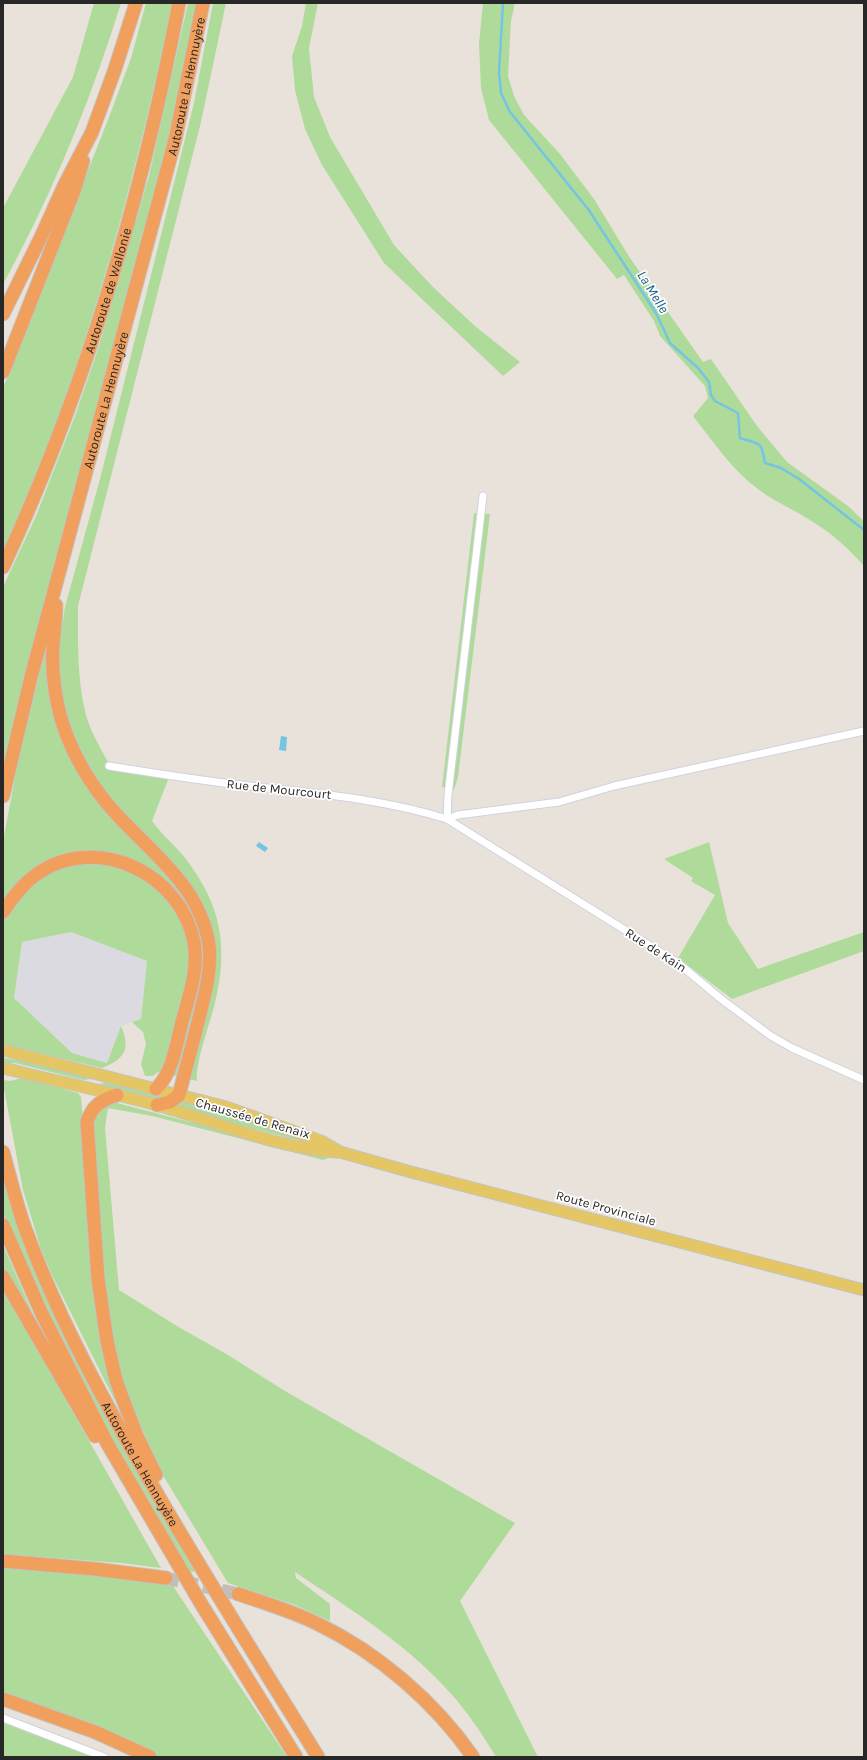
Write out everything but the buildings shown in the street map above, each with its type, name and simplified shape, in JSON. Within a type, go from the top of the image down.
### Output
[{"type":"highway","points":[[3,372],[74,191],[92,132],[115,69],[136,3]]},
{"type":"highway","name":"Autoroute de Wallonie","points":[[3,567],[43,475],[85,362],[107,293],[145,154],[179,3]]},
{"type":"highway","name":"Autoroute La Hennuyère","points":[[3,796],[31,677],[176,140],[203,3]]},
{"type":"highway","points":[[3,314],[35,251],[64,186],[92,132]]},
{"type":"highway","points":[[56,585],[53,671],[56,694],[66,735],[93,786],[118,816],[173,872],[197,905],[204,923],[209,945],[210,964],[208,983],[179,1095],[170,1102],[157,1105]]},
{"type":"highway","points":[[3,912],[13,897],[40,872],[58,863],[80,859],[99,858],[120,861],[141,869],[157,880],[172,895],[187,919],[194,942],[195,959],[193,978],[169,1071],[156,1089]]},
{"type":"highway","points":[[117,1095],[103,1100],[96,1105],[86,1122],[98,1279],[107,1341],[116,1380],[127,1411],[158,1481],[180,1518],[187,1544]]},
{"type":"highway","name":"Autoroute La Hennuyère","points":[[3,1152],[24,1226],[56,1304],[123,1434],[187,1544],[318,1757]]},
{"type":"highway","name":"Autoroute La Hennuyère","points":[[3,1225],[40,1312],[127,1478],[200,1602],[296,1757]]},
{"type":"highway","points":[[3,1276],[109,1461],[127,1478]]},
{"type":"highway","points":[[3,1561],[95,1569],[166,1578]]},
{"type":"highway","points":[[238,1594],[283,1609],[318,1624],[362,1649],[402,1680],[439,1715],[473,1757]]},
{"type":"highway","points":[[3,1699],[95,1732],[150,1757]]},
{"type":"main road","name":"Chaussée de Renaix","points":[[3,1050],[248,1114],[320,1142],[340,1152]]},
{"type":"main road","name":"Chaussée de Renaix","points":[[3,1068],[157,1105],[291,1145],[316,1150],[340,1152]]},
{"type":"main road","name":"Route Provinciale","points":[[340,1152],[864,1290]]},
{"type":"street","points":[[483,496],[449,787],[447,819],[458,815],[559,802],[614,786],[864,731]]},
{"type":"street","name":"Rue de Mourcourt","points":[[108,766],[204,781],[348,796],[412,809],[447,819]]},
{"type":"street","name":"Rue de Kain","points":[[447,819],[678,963],[721,999],[771,1036],[792,1048],[864,1080]]},
{"type":"street","points":[[3,1718],[104,1757]]},
{"type":"shaded area","points":[[71,932],[147,961],[141,1019],[121,1026],[107,1063],[72,1053],[14,998],[22,942]]},
{"type":"green space","points":[[94,3],[121,3],[97,75],[54,182],[3,284],[3,208],[73,77]]},
{"type":"green space","points":[[146,3],[173,3],[140,144],[103,282],[81,351],[58,419],[32,486],[3,552],[3,388],[111,112],[131,58]]},
{"type":"green space","points":[[188,3],[197,3],[171,136],[3,776],[3,587],[36,516],[75,416],[99,346],[149,176]]},
{"type":"green space","points":[[213,3],[226,3],[201,122],[78,606],[78,658],[82,698],[92,731],[109,764],[171,772],[152,821],[181,853],[197,876],[207,893],[219,928],[221,965],[219,985],[200,1055],[197,1081],[158,1072],[153,1076],[145,1076],[141,1064],[146,1044],[143,1032],[132,1022],[141,1019],[147,961],[71,932],[22,942],[14,998],[72,1053],[107,1063],[121,1026],[124,1034],[125,1047],[121,1057],[110,1065],[102,1068],[3,1044],[3,842],[18,761],[47,643],[59,644],[65,607],[100,479],[194,103]]},
{"type":"green space","points":[[306,3],[318,3],[309,48],[314,97],[330,137],[394,245],[433,287],[475,326],[520,362],[503,376],[384,263],[322,165],[305,129],[295,90],[292,56],[302,26]]},
{"type":"green space","points":[[483,3],[515,3],[511,21],[508,76],[514,96],[524,115],[560,154],[594,199],[630,258],[703,362],[711,359],[757,426],[787,462],[848,506],[864,521],[864,566],[834,537],[758,489],[739,473],[723,454],[693,416],[708,398],[705,386],[660,336],[654,321],[624,275],[617,279],[489,120],[481,88],[479,44]]},
{"type":"green space","points":[[474,513],[490,514],[458,777],[454,790],[442,787]]},
{"type":"green space","points":[[709,842],[728,923],[758,969],[864,932],[864,951],[732,999],[678,958],[715,895],[691,881],[693,878],[664,859]]},
{"type":"green space","points":[[3,1058],[38,1063],[100,1078],[83,1080],[15,1063],[3,1064]]},
{"type":"green space","points":[[22,1078],[78,1093],[81,1097],[96,1286],[129,1429],[52,1275],[41,1249],[23,1190],[4,1089],[4,1080],[10,1081]]},
{"type":"green space","points":[[110,1082],[166,1096],[159,1100],[99,1084]]},
{"type":"green space","points":[[182,1100],[234,1114],[331,1149],[164,1105]]},
{"type":"green space","points":[[113,1102],[329,1158],[323,1160],[152,1116],[108,1108],[105,1128],[119,1290],[285,1391],[515,1523],[460,1601],[538,1757],[496,1757],[463,1708],[448,1690],[424,1666],[370,1623],[295,1572],[296,1578],[330,1604],[330,1621],[295,1605],[228,1583],[161,1472],[125,1389],[116,1354],[106,1302],[92,1118],[97,1109]]},
{"type":"green space","points":[[3,1171],[19,1226],[194,1565],[194,1572],[187,1571],[95,1412],[12,1236],[3,1213]]},
{"type":"green space","points":[[3,1245],[33,1314],[54,1358],[3,1270]]},
{"type":"green space","points":[[3,1289],[161,1568],[121,1563],[3,1554]]},
{"type":"green space","points":[[3,1567],[128,1579],[173,1586],[287,1757],[160,1757],[71,1716],[3,1693]]},
{"type":"green space","points":[[3,1718],[104,1757],[3,1757]]},
{"type":"water","points":[[281,736],[287,737],[286,751],[279,750]]},
{"type":"water","points":[[259,842],[268,848],[265,852],[256,846]]},
{"type":"waterway","name":"La Melle","points":[[503,3],[499,72],[501,93],[510,112],[588,209],[656,313],[670,343],[698,368],[709,382],[711,395],[715,401],[738,413],[740,438],[757,443],[761,447],[765,463],[781,468],[799,479],[864,530]]},
{"type":"tunnel","points":[[166,1578],[238,1594]]}]
